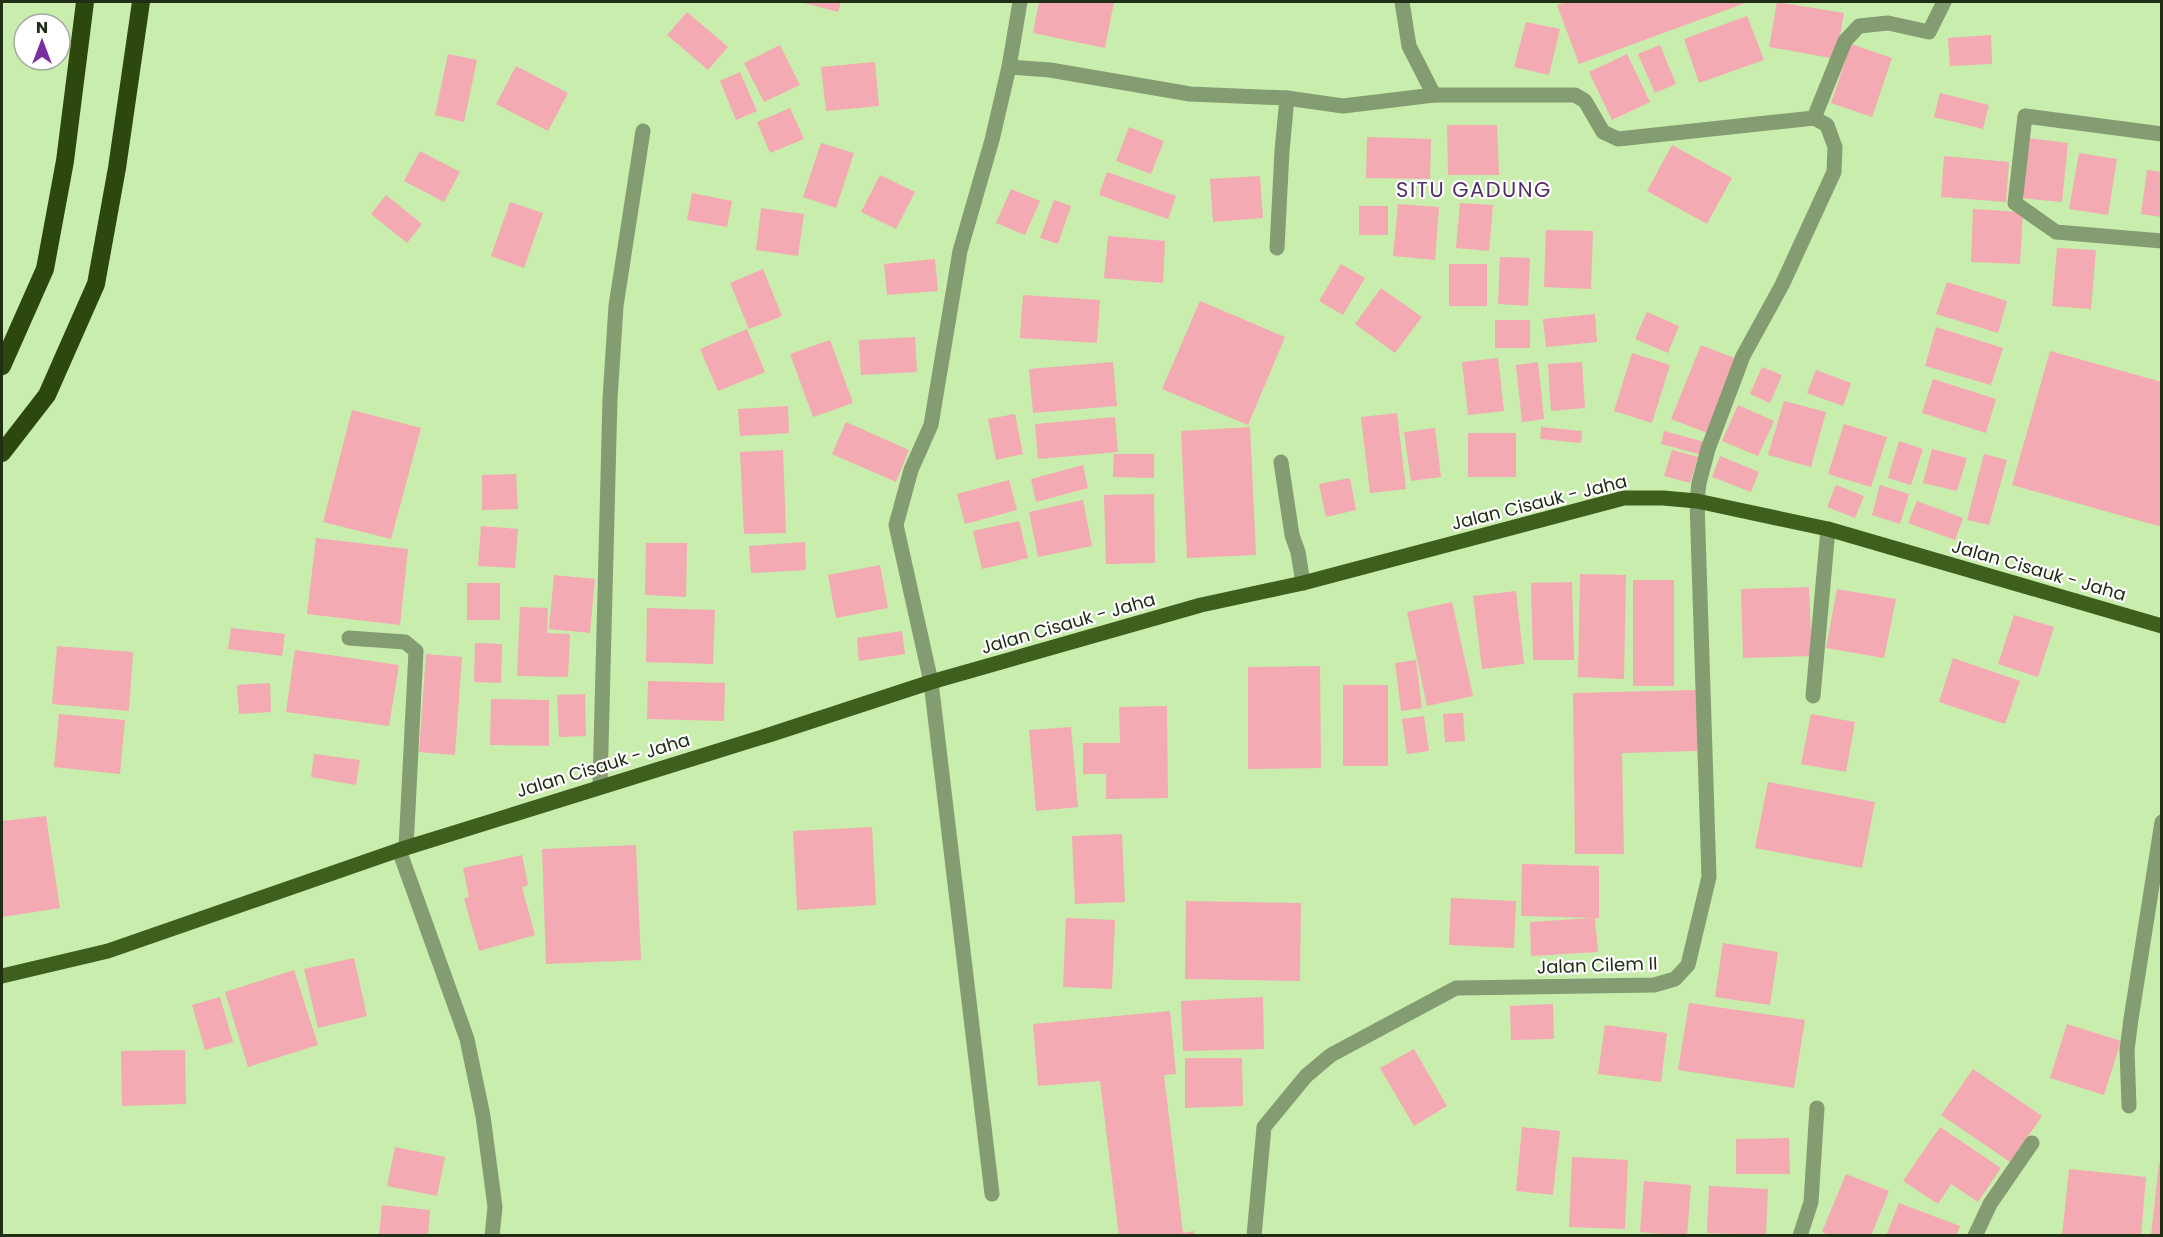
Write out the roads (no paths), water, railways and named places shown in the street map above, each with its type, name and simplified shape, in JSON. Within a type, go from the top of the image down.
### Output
[{"type":"highway","points":[[2,366],[45,269],[65,161],[85,2]]},
{"type":"highway","points":[[2,453],[47,394],[96,284],[117,168],[141,2]]},
{"type":"main road","name":"Jalan Cisauk - Jaha","points":[[2,976],[108,951],[403,849],[931,682],[1201,605],[1303,583],[1624,498],[1697,501],[1828,530],[2162,626]]},
{"type":"street","points":[[992,1194],[931,682],[896,525],[911,470],[931,425],[960,251],[992,140],[1009,67],[1020,2]]},
{"type":"street","points":[[1402,2],[1409,46],[1434,94]]},
{"type":"street","points":[[1009,67],[1050,70],[1190,94],[1287,98],[1343,106],[1434,94],[1575,94],[1586,101],[1603,132],[1618,139],[1814,118],[1845,41],[1859,26],[1888,24],[1929,32],[1944,2]]},
{"type":"street","points":[[1277,249],[1287,98]]},
{"type":"street","points":[[2162,134],[2025,116],[2015,203],[2056,232],[2162,242]]},
{"type":"street","name":"Jalan Cilem II","points":[[1254,1236],[1264,1127],[1306,1076],[1331,1055],[1456,988],[1654,985],[1675,980],[1688,965],[1709,878],[1697,501],[1699,483],[1708,448],[1743,356],[1782,285],[1834,172],[1835,147],[1827,125],[1814,118]]},
{"type":"street","points":[[600,786],[610,399],[616,306],[643,131]]},
{"type":"street","points":[[1281,462],[1292,535],[1298,552],[1303,583]]},
{"type":"street","points":[[1813,696],[1828,530]]},
{"type":"street","points":[[349,638],[405,642],[416,651],[403,849],[467,1039],[485,1128],[495,1207],[492,1236]]},
{"type":"street","points":[[2129,1106],[2127,1050],[2129,1029],[2162,822]]},
{"type":"street","points":[[1800,1236],[1811,1202],[1816,1108]]},
{"type":"street","points":[[1975,1236],[1990,1204],[2032,1143]]},
{"type":"district","name":"SITU GADUNG","points":[[1474,189]]}]
